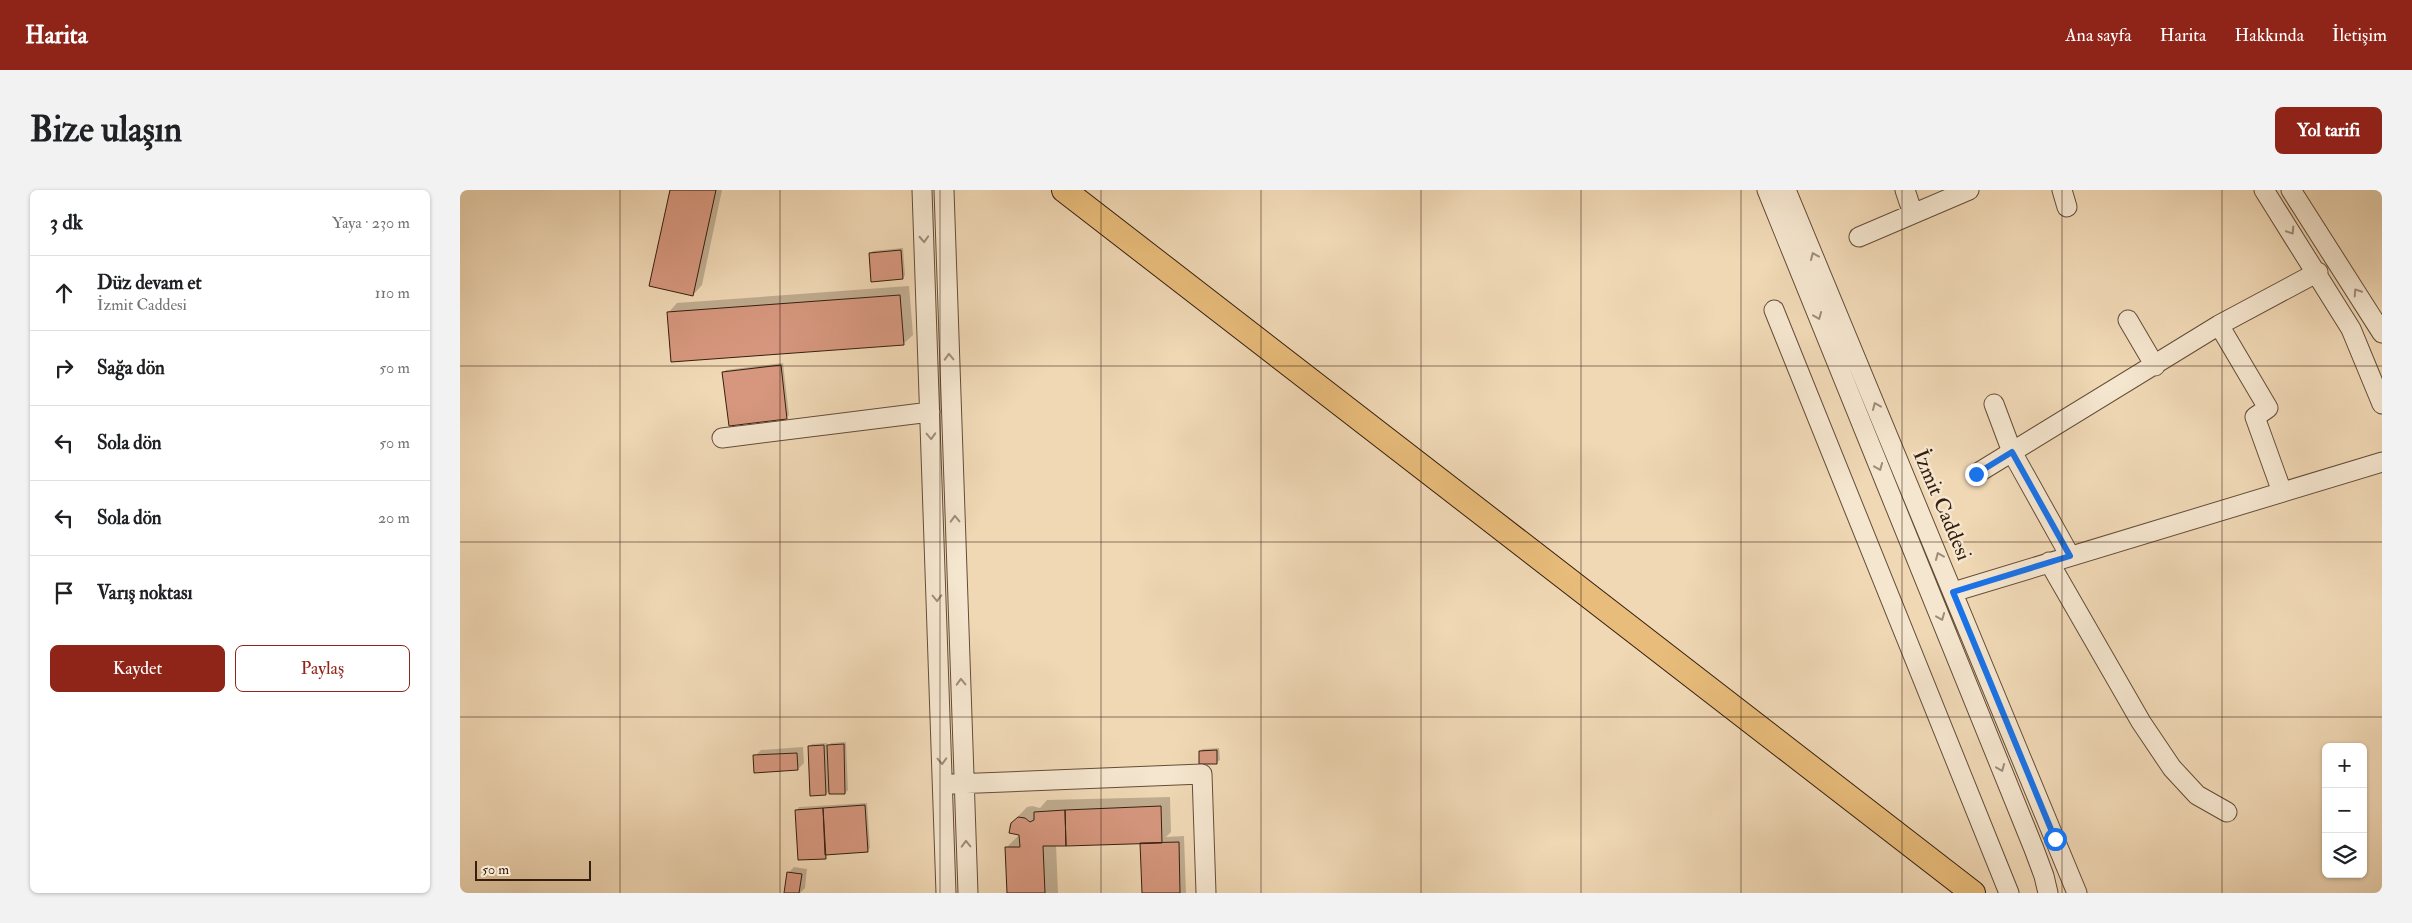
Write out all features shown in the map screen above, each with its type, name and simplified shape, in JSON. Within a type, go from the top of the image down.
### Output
[{"type":"main road","points":[[1064,190],[1973,893]]},
{"type":"main road","points":[[1933,862],[1984,893]]},
{"type":"street","points":[[922,190],[946,893]]},
{"type":"street","points":[[944,190],[968,893]]},
{"type":"street","name":"İzmit Caddesi","points":[[1767,190],[2034,849],[2048,893]]},
{"type":"street","name":"İzmit Caddesi","points":[[1786,190],[2077,893]]},
{"type":"street","points":[[1905,190],[1913,214]]},
{"type":"street","points":[[1859,237],[1969,190]]},
{"type":"street","points":[[2264,190],[2318,272],[2352,329],[2382,404]]},
{"type":"street","points":[[2291,190],[2382,333]]},
{"type":"street","points":[[1976,474],[2219,325],[2318,272]]},
{"type":"street","points":[[1774,310],[2009,893]]},
{"type":"street","points":[[2128,320],[2155,366]]},
{"type":"street","points":[[2219,325],[2268,408],[2255,417],[2282,492]]},
{"type":"street","points":[[1994,404],[2012,452],[2070,556]]},
{"type":"street","points":[[722,438],[930,412]]},
{"type":"street","points":[[1953,592],[2382,462]]},
{"type":"street","points":[[2050,562],[2141,722],[2172,768],[2197,795],[2227,812]]},
{"type":"street","points":[[943,784],[1202,774],[1206,893]]},
{"type":"building","points":[[670,190],[716,190],[693,296],[649,286]]},
{"type":"building","points":[[901,250],[903,279],[871,282],[869,253]]},
{"type":"building","points":[[900,295],[904,345],[671,362],[667,312]]},
{"type":"building","points":[[781,365],[787,419],[729,426],[722,372]]},
{"type":"building","points":[[844,744],[845,794],[829,794],[827,745]]},
{"type":"building","points":[[824,745],[826,795],[810,796],[808,746]]},
{"type":"building","points":[[1217,750],[1217,764],[1199,764],[1199,751]]},
{"type":"building","points":[[797,753],[798,770],[754,773],[753,755]]},
{"type":"building","points":[[865,805],[868,852],[825,855],[823,808]]},
{"type":"building","points":[[1161,806],[1162,843],[1066,846],[1065,810]]},
{"type":"building","points":[[823,808],[826,859],[798,860],[795,810]]},
{"type":"building","points":[[1065,810],[1066,846],[1043,846],[1045,893],[1007,893],[1005,847],[1020,847],[1019,835],[1009,833],[1011,823],[1018,817],[1025,818],[1030,822],[1034,820],[1034,812]]},
{"type":"building","points":[[1179,842],[1180,893],[1142,893],[1140,843]]},
{"type":"building","points":[[787,872],[802,874],[799,893],[784,893]]},
{"type":"route","points":[[1976,474],[2012,452],[2070,556],[1953,592],[2055,839]]}]
